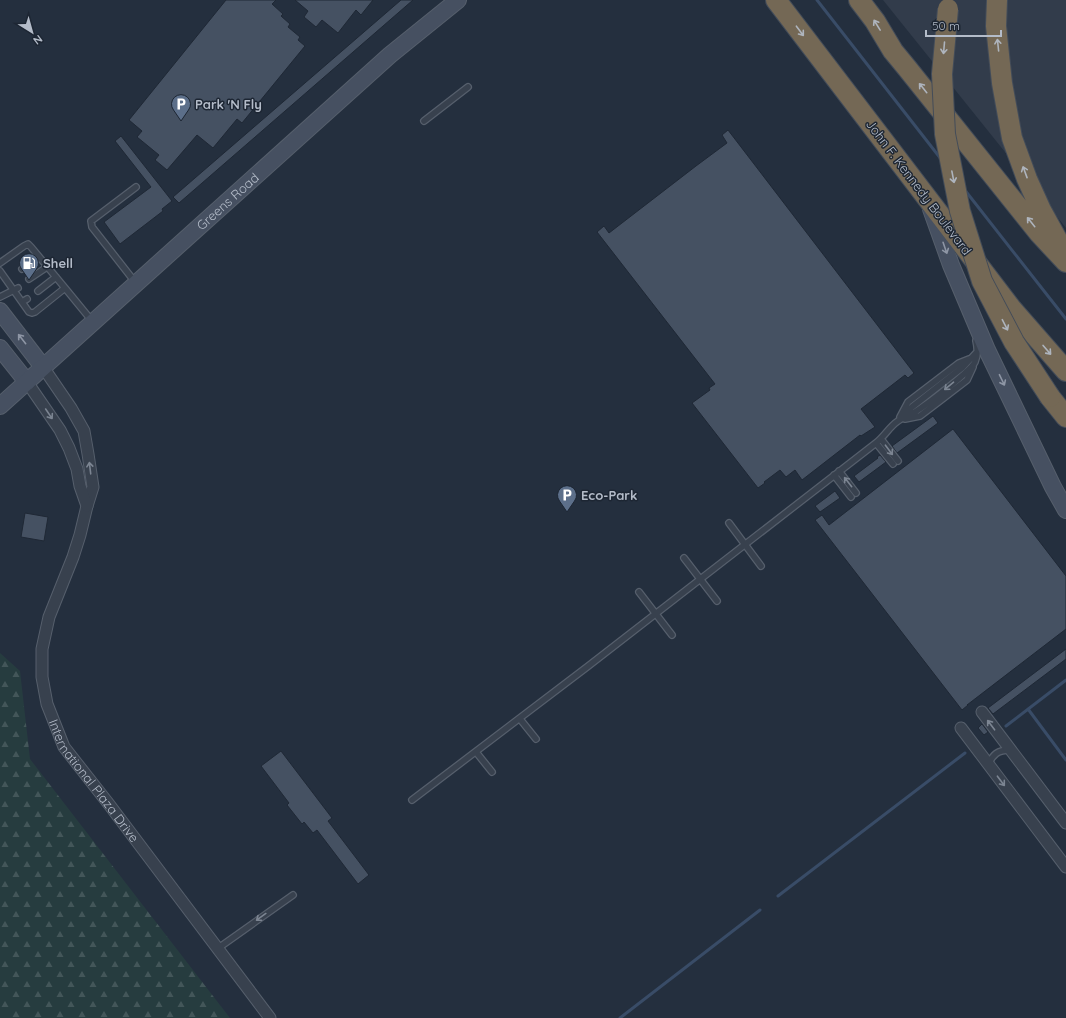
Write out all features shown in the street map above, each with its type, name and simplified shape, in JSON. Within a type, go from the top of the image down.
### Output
[{"type":"highway","name":"John F. Kennedy Boulevard","points":[[776,0],[1011,308],[1066,371]]},
{"type":"highway","points":[[859,0],[875,21],[893,51],[1039,233],[1066,262]]},
{"type":"highway","points":[[997,0],[996,26],[1002,84],[1012,138],[1027,179],[1066,258]]},
{"type":"highway","points":[[948,4],[942,74],[945,134],[960,211],[982,281],[1014,342],[1050,397],[1066,417]]},
{"type":"main road","name":"Greens Road","points":[[0,406],[390,55],[458,0]]},
{"type":"main road","points":[[928,198],[951,265],[987,350],[1053,487],[1066,510]]},
{"type":"main road","name":"International Plaza Drive","points":[[0,311],[43,367]]},
{"type":"main road","points":[[0,348],[28,382]]},
{"type":"street","name":"International Plaza Drive","points":[[43,367],[71,408],[84,431],[93,487],[76,549],[49,617],[42,649],[42,677],[47,704],[64,747],[270,1018]]},
{"type":"street","points":[[28,382],[60,430],[69,448],[77,469],[80,486],[87,506]]},
{"type":"street","points":[[982,712],[1066,823]]},
{"type":"street","points":[[960,728],[1066,867]]},
{"type":"lane","points":[[424,121],[468,87]]},
{"type":"lane","points":[[136,187],[91,221],[92,227],[136,284]]},
{"type":"lane","points":[[0,263],[28,244],[93,322]]},
{"type":"lane","points":[[22,269],[39,256]]},
{"type":"lane","points":[[412,800],[520,719],[879,441],[887,430],[898,421],[915,412],[939,395],[964,373],[978,351],[972,325],[958,291],[951,265]]},
{"type":"lane","points":[[29,280],[47,267]]},
{"type":"lane","points":[[0,271],[16,289],[24,300],[29,312],[32,313],[65,288]]},
{"type":"lane","points":[[38,291],[56,278]]},
{"type":"lane","points":[[0,297],[16,289]]},
{"type":"lane","points":[[898,421],[908,402],[959,363],[973,361]]},
{"type":"lane","points":[[879,441],[895,462]]},
{"type":"lane","points":[[840,471],[856,493]]},
{"type":"lane","points":[[834,475],[851,497]]},
{"type":"lane","points":[[729,523],[761,566]]},
{"type":"lane","points":[[684,558],[717,601]]},
{"type":"lane","points":[[639,592],[672,635]]},
{"type":"lane","points":[[520,719],[536,739]]},
{"type":"lane","points":[[988,764],[992,756],[1002,750],[1010,750]]},
{"type":"lane","points":[[476,752],[492,772]]},
{"type":"lane","points":[[218,949],[293,894]]},
{"type":"shaded area","points":[[883,0],[1066,0],[1066,228]]},
{"type":"green space","points":[[0,653],[20,671],[30,759],[230,1018],[0,1018]]},
{"type":"building","points":[[226,0],[276,0],[272,4],[283,14],[281,16],[290,24],[288,27],[300,37],[298,40],[305,46],[242,123],[237,119],[213,148],[197,135],[167,170],[155,160],[159,155],[137,137],[142,131],[129,120]]},
{"type":"building","points":[[295,0],[373,0],[361,15],[356,10],[338,33],[322,20],[316,27],[304,17],[308,11]]},
{"type":"building","points":[[401,0],[413,0],[179,203],[173,197]]},
{"type":"building","points":[[728,130],[914,373],[908,378],[905,375],[861,409],[875,427],[861,436],[860,435],[802,480],[795,470],[786,477],[780,470],[758,488],[692,403],[710,390],[709,388],[715,384],[597,232],[604,226],[609,233],[727,143],[722,135]]},
{"type":"building","points":[[121,136],[172,201],[162,209],[163,211],[120,244],[104,222],[151,187],[115,141]]},
{"type":"building","points":[[933,416],[938,423],[897,453],[892,446]]},
{"type":"building","points":[[953,429],[1066,576],[1066,629],[962,710],[815,520],[822,515],[829,525]]},
{"type":"building","points":[[880,455],[886,462],[859,482],[854,476]]},
{"type":"building","points":[[835,491],[840,498],[820,512],[815,506]]},
{"type":"building","points":[[25,513],[48,517],[44,541],[21,537]]},
{"type":"building","points":[[1066,649],[1066,659],[993,714],[988,708]]},
{"type":"building","points":[[982,724],[988,732],[984,735],[978,728]]},
{"type":"building","points":[[281,751],[332,818],[328,821],[369,875],[358,884],[317,830],[313,833],[304,822],[302,824],[287,805],[289,803],[261,766]]},
{"type":"waterway","points":[[817,0],[941,159]]},
{"type":"waterway","points":[[964,189],[1066,319]]},
{"type":"waterway","points":[[1006,726],[1066,680]]},
{"type":"waterway","points":[[1028,709],[1066,760]]},
{"type":"waterway","points":[[778,896],[965,753]]},
{"type":"waterway","points":[[620,1018],[760,910]]},
{"type":"place","name":"Park 'N Fly","points":[[181,121]]},
{"type":"place","name":"Shell","points":[[29,280]]},
{"type":"place","name":"Eco-Park","points":[[567,512]]}]
